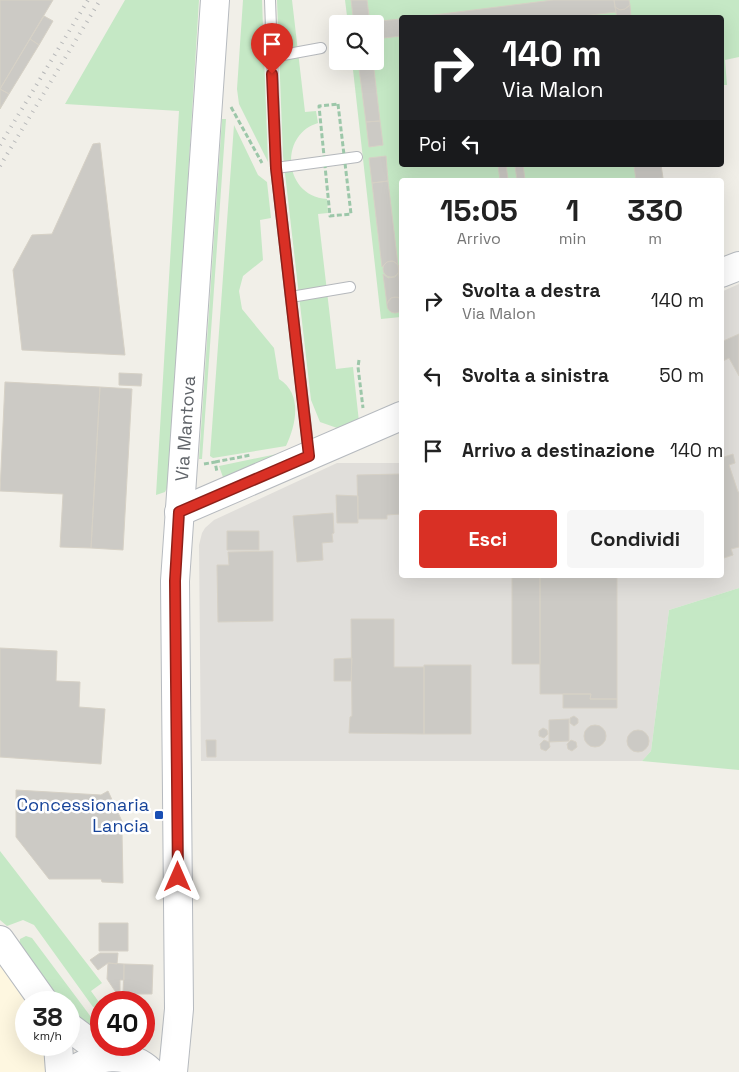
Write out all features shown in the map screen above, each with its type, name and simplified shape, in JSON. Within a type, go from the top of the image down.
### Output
[{"type":"street","name":"Via Mantova","points":[[172,1072],[179,1009],[175,581],[215,0]]},
{"type":"street","points":[[724,273],[739,266]]},
{"type":"street","points":[[179,512],[399,417]]},
{"type":"street","points":[[0,940],[36,991]]},
{"type":"street","name":"Via Mantova","points":[[71,1072],[82,1064],[95,1059],[116,1058],[149,1049],[171,1028],[179,1009]]},
{"type":"street","points":[[80,1035],[116,1058],[137,1062],[151,1072]]},
{"type":"street","points":[[59,1056],[60,1072]]},
{"type":"lane","points":[[270,0],[276,168],[309,456]]},
{"type":"lane","points":[[272,56],[321,48]]},
{"type":"lane","points":[[276,168],[357,157]]},
{"type":"lane","points":[[291,297],[350,287]]},
{"type":"path","points":[[230,102],[259,160],[267,167],[276,168]]},
{"type":"path","points":[[359,360],[358,367],[364,412]]},
{"type":"path","points":[[198,465],[215,462],[218,475]]},
{"type":"shaded area","points":[[739,284],[739,588],[669,610],[651,751],[642,761],[201,761],[199,545],[202,533],[214,520],[337,463],[399,463],[399,578],[724,578],[724,291]]},
{"type":"shaded area","points":[[0,956],[26,991],[15,991],[15,1056],[49,1056],[45,1072],[0,1072]]},
{"type":"green space","points":[[125,0],[199,0],[169,484],[165,492],[156,495],[179,111],[65,104]]},
{"type":"green space","points":[[243,0],[262,0],[268,162],[239,104],[237,89]]},
{"type":"green space","points":[[277,0],[292,0],[305,112],[316,111],[318,123],[305,130],[296,140],[292,152],[291,165],[295,177],[302,188],[313,196],[327,199],[328,213],[318,214],[336,369],[353,367],[359,422],[340,429],[320,422],[311,400],[283,156]]},
{"type":"green space","points":[[345,0],[739,0],[739,57],[725,60],[727,85],[724,85],[724,15],[399,15],[399,167],[650,167],[652,178],[399,178],[399,317],[381,319],[353,70],[384,70],[384,15],[347,15]]},
{"type":"green space","points":[[222,119],[226,119],[202,459],[199,459]]},
{"type":"green space","points":[[234,125],[258,175],[267,182],[271,218],[260,220],[263,260],[243,276],[239,291],[242,309],[274,348],[279,379],[287,385],[292,393],[295,420],[286,446],[213,458],[210,456]]},
{"type":"green space","points":[[277,454],[277,456],[224,480],[219,466]]},
{"type":"green space","points":[[739,588],[739,770],[642,761],[651,751],[669,610]]},
{"type":"green space","points":[[0,851],[102,983],[90,991],[90,1003],[34,925],[23,920],[7,926],[0,920]]},
{"type":"green space","points":[[26,936],[32,938],[72,991],[53,991],[19,946],[20,939]]},
{"type":"green space","points":[[80,1002],[90,1016],[90,1028],[80,1021]]},
{"type":"building","points":[[0,0],[53,0],[0,89]]},
{"type":"building","points":[[351,0],[367,0],[369,15],[353,15]]},
{"type":"building","points":[[553,0],[614,0],[616,12],[590,15],[434,15]]},
{"type":"building","points":[[614,0],[629,0],[630,5],[620,10],[615,7]]},
{"type":"building","points":[[630,5],[631,15],[616,15],[615,7],[620,10]]},
{"type":"building","points":[[44,16],[53,21],[39,45],[30,39]]},
{"type":"building","points":[[399,19],[399,36],[384,38],[384,21]]},
{"type":"building","points":[[30,39],[39,45],[9,94],[0,89]]},
{"type":"building","points":[[359,70],[374,70],[380,121],[366,122]]},
{"type":"building","points":[[0,89],[9,94],[0,109]]},
{"type":"building","points":[[380,121],[383,145],[369,147],[366,122]]},
{"type":"building","points":[[100,143],[125,355],[22,350],[13,270],[32,235],[52,234],[93,144]]},
{"type":"building","points":[[386,156],[388,181],[372,183],[369,158]]},
{"type":"building","points":[[498,167],[506,167],[508,178],[500,178]]},
{"type":"building","points":[[515,167],[523,167],[525,178],[517,178]]},
{"type":"building","points":[[634,167],[661,167],[663,178],[636,178]]},
{"type":"building","points":[[388,181],[398,265],[393,261],[387,262],[382,267],[372,183]]},
{"type":"building","points":[[391,261],[397,263],[399,269],[397,275],[391,277],[385,275],[383,269],[385,263]]},
{"type":"building","points":[[399,272],[399,298],[391,298],[387,304],[383,274],[388,278],[395,277]]},
{"type":"building","points":[[398,298],[399,312],[395,313],[389,311],[387,305],[389,299]]},
{"type":"building","points":[[739,334],[739,376],[729,358],[724,360],[724,341]]},
{"type":"building","points":[[119,373],[142,374],[141,386],[119,385]]},
{"type":"building","points":[[5,382],[100,387],[91,548],[60,547],[63,494],[0,491]]},
{"type":"building","points":[[100,387],[132,389],[123,550],[91,548]]},
{"type":"building","points":[[733,454],[735,463],[729,465],[739,492],[739,547],[731,549],[733,555],[724,558],[724,457]]},
{"type":"building","points":[[399,474],[399,514],[387,515],[387,519],[358,519],[357,475]]},
{"type":"building","points":[[336,495],[358,496],[358,523],[337,523]]},
{"type":"building","points":[[333,513],[333,542],[322,543],[323,560],[297,562],[293,516]]},
{"type":"building","points":[[227,531],[259,531],[259,550],[227,550]]},
{"type":"building","points":[[273,551],[273,621],[218,622],[217,565],[229,565],[228,552]]},
{"type":"building","points":[[512,578],[540,578],[540,664],[512,664]]},
{"type":"building","points":[[540,578],[617,578],[617,699],[590,699],[591,694],[540,694]]},
{"type":"building","points":[[351,619],[394,619],[394,667],[424,667],[424,734],[349,733],[350,717],[352,716]]},
{"type":"building","points":[[0,648],[57,651],[56,681],[80,682],[79,707],[105,709],[101,764],[0,757]]},
{"type":"building","points":[[352,658],[351,681],[334,681],[334,659]]},
{"type":"building","points":[[424,665],[471,665],[471,734],[424,734]]},
{"type":"building","points":[[563,694],[591,694],[590,699],[617,699],[617,708],[563,708]]},
{"type":"building","points":[[574,716],[578,719],[578,723],[574,726],[570,723],[570,718]]},
{"type":"building","points":[[569,719],[569,741],[549,742],[549,720]]},
{"type":"building","points":[[595,725],[603,728],[606,736],[603,744],[595,747],[587,744],[584,736],[587,728]]},
{"type":"building","points":[[543,728],[547,730],[548,734],[544,738],[539,736],[539,731]]},
{"type":"building","points":[[634,730],[642,730],[649,737],[649,745],[642,752],[634,752],[627,745],[627,737]]},
{"type":"building","points":[[206,740],[216,740],[216,757],[207,757]]},
{"type":"building","points":[[544,740],[549,742],[550,747],[546,751],[541,749],[540,744]]},
{"type":"building","points":[[571,740],[576,742],[577,747],[572,751],[568,749],[567,744]]},
{"type":"building","points":[[16,790],[101,795],[108,791],[126,830],[122,831],[123,883],[102,882],[101,879],[49,879],[16,837]]},
{"type":"building","points":[[99,923],[128,923],[128,951],[99,951]]},
{"type":"building","points":[[100,953],[118,953],[117,964],[108,963],[98,970],[90,960]]},
{"type":"building","points":[[108,963],[124,964],[124,980],[120,980],[120,991],[115,991],[107,979]]},
{"type":"building","points":[[124,964],[153,965],[152,991],[123,991]]},
{"type":"railway","points":[[0,145],[88,0]]},
{"type":"railway","points":[[0,166],[100,0]]},
{"type":"place","name":"Concessionaria Lancia","points":[[159,815]]},
{"type":"route","points":[[178,877],[175,581],[179,512],[309,456],[276,168],[272,74]]}]
